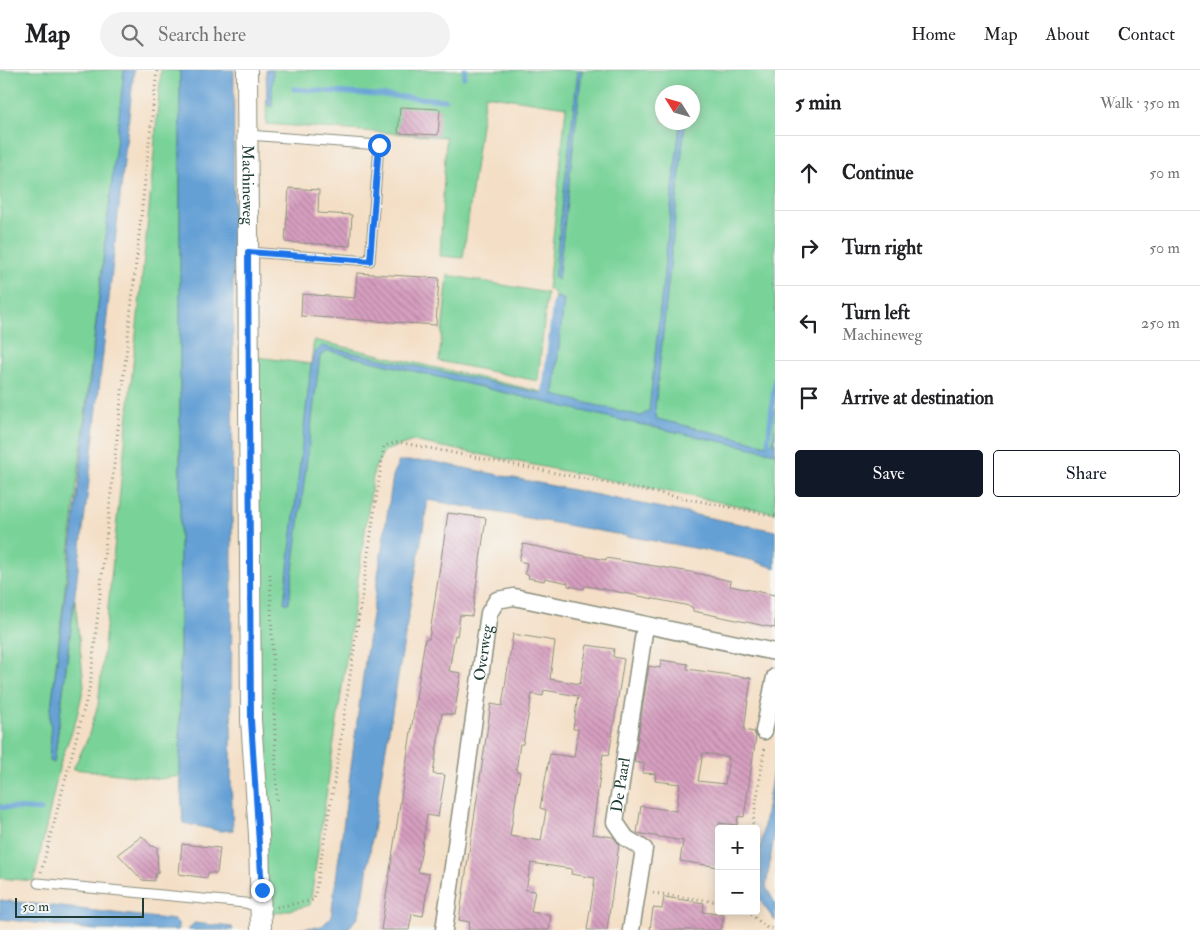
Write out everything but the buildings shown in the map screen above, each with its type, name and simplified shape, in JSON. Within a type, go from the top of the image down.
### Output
[{"type":"street","name":"Machineweg","points":[[247,70],[251,720],[262,930]]},
{"type":"street","name":"Overweg","points":[[444,930],[489,612],[498,600],[514,597],[775,652]]},
{"type":"street","name":"De Paarl","points":[[631,930],[644,850],[626,838],[615,822],[645,626]]},
{"type":"street","points":[[764,731],[775,677]]},
{"type":"lane","points":[[247,135],[379,145],[370,261],[248,252]]},
{"type":"lane","points":[[38,883],[245,903],[262,908]]},
{"type":"path","points":[[38,883],[90,686],[157,70]]},
{"type":"path","points":[[262,908],[314,900],[336,771],[384,446],[398,442],[775,516]]},
{"type":"path","points":[[753,825],[767,734],[764,731]]},
{"type":"path","points":[[637,891],[715,901]]},
{"type":"path","points":[[751,915],[767,929],[775,929]]},
{"type":"green space","points":[[0,70],[125,70],[50,717],[49,761],[54,763],[75,599],[84,686],[76,720],[60,764],[34,881],[0,878]]},
{"type":"green space","points":[[161,70],[180,70],[180,776],[161,779],[73,769],[87,740],[98,705],[149,209]]},
{"type":"green space","points":[[267,70],[775,70],[775,513],[413,441],[384,451],[374,470],[310,905],[268,915],[255,702],[257,357],[311,364],[314,340],[543,392],[555,293],[548,289],[566,107],[485,95],[463,258],[440,256],[446,137],[266,124]]},
{"type":"green space","points":[[448,275],[547,293],[538,381],[439,361]]},
{"type":"water","points":[[124,70],[134,70],[89,481],[54,763],[49,761],[50,717],[77,499]]},
{"type":"water","points":[[180,70],[234,70],[231,781],[233,830],[220,831],[183,823],[180,776]]},
{"type":"water","points":[[266,70],[273,70],[272,107],[267,105]]},
{"type":"water","points":[[578,70],[582,70],[558,280],[554,278]]},
{"type":"water","points":[[679,130],[684,130],[655,409],[657,419],[767,445],[773,443],[775,428],[775,453],[633,423],[328,351],[320,356],[289,603],[284,603],[311,365],[313,355],[322,346],[545,394],[557,297],[564,299],[554,395],[641,416],[649,411]]},
{"type":"water","points":[[399,461],[430,461],[775,531],[775,568],[751,560],[699,549],[428,500],[380,783],[363,900],[358,917],[347,930],[289,930],[322,926],[331,917],[365,661],[393,476]]},
{"type":"water","points":[[775,759],[775,829],[766,887],[775,903],[775,921],[760,900],[760,850]]},
{"type":"water","points":[[0,900],[175,920],[178,923],[178,930],[97,930],[0,919]]},
{"type":"water","points":[[194,923],[232,927],[233,930],[188,930]]},
{"type":"waterway","points":[[464,77],[465,70]]},
{"type":"waterway","points":[[294,89],[445,100]]},
{"type":"waterway","points":[[544,396],[555,302]]},
{"type":"waterway","points":[[768,443],[775,379]]},
{"type":"waterway","points":[[0,807],[41,810]]},
{"type":"route","points":[[262,890],[251,720],[248,252],[370,261],[379,145]]}]
